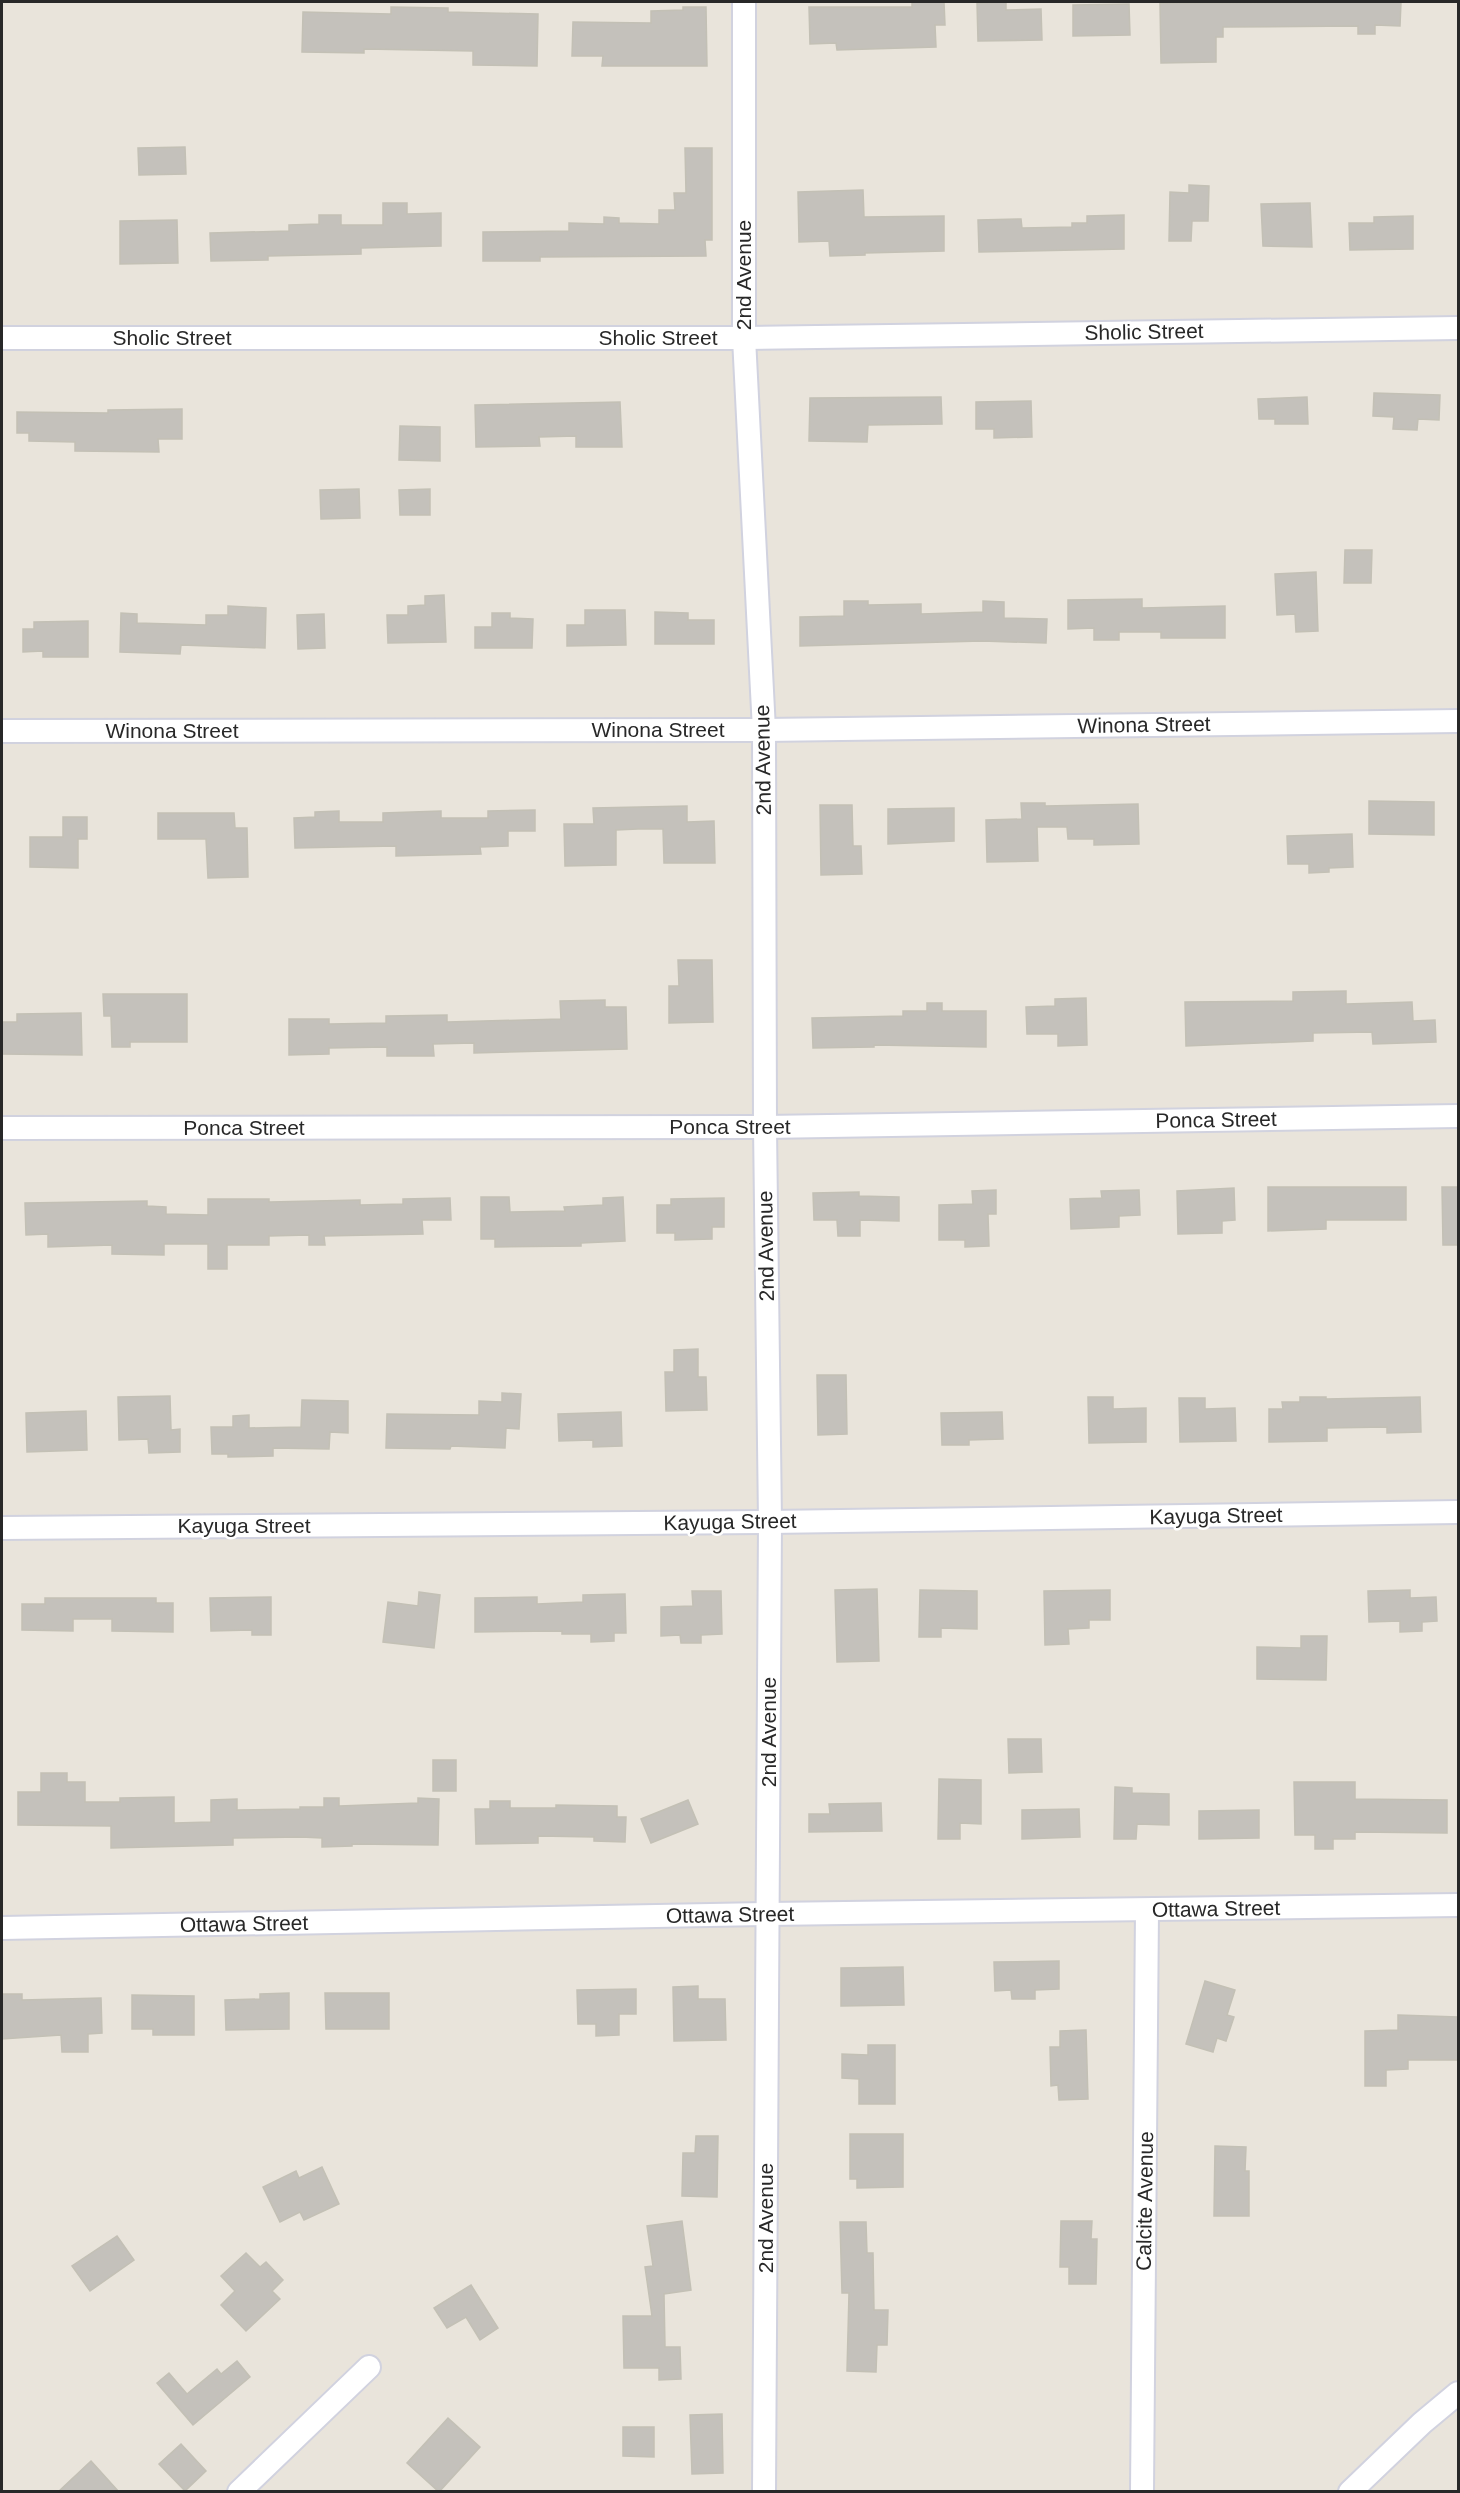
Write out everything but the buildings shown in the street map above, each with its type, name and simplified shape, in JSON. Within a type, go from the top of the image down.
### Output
[{"type":"street","name":"2nd Avenue","points":[[744,2],[744,338],[764,730],[765,1127],[770,1522],[764,2492]]},
{"type":"street","name":"Sholic Street","points":[[2,338],[744,338],[1458,328]]},
{"type":"street","name":"Winona Street","points":[[2,731],[764,730],[1458,721]]},
{"type":"street","name":"Ponca Street","points":[[2,1128],[765,1127],[1458,1116]]},
{"type":"street","name":"Kayuga Street","points":[[2,1528],[770,1522],[1458,1512]]},
{"type":"street","name":"Ottawa Street","points":[[2,1928],[768,1914],[1147,1911],[1458,1905]]},
{"type":"street","name":"Calcite Avenue","points":[[1142,2492],[1147,1911]]},
{"type":"street","points":[[239,2492],[369,2367]]},
{"type":"street","points":[[1350,2492],[1422,2423],[1458,2393]]}]
